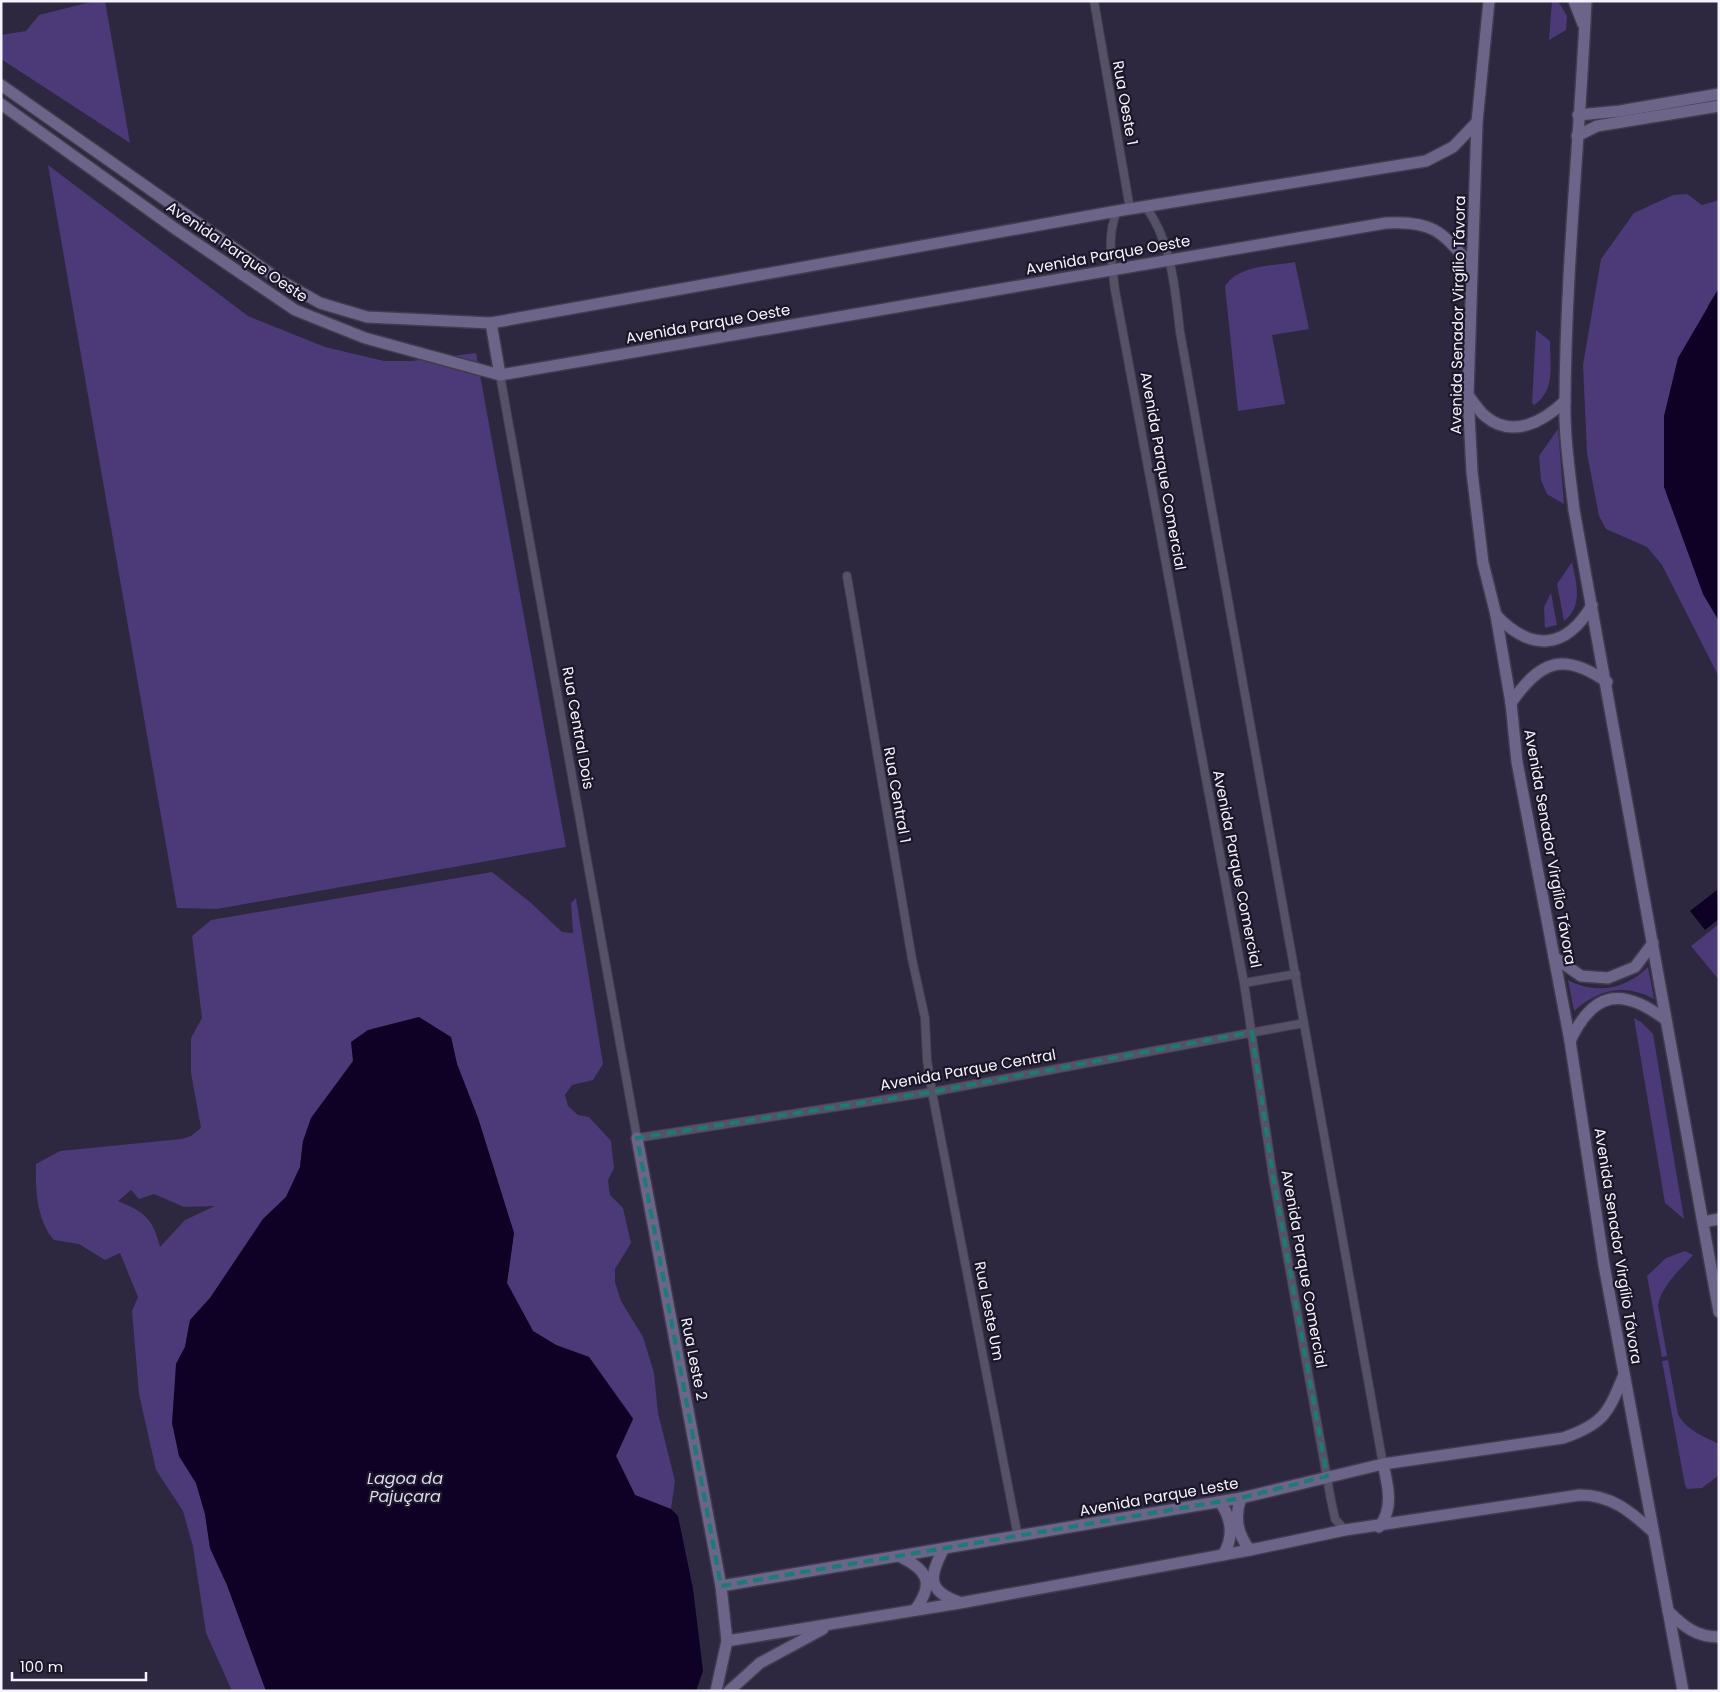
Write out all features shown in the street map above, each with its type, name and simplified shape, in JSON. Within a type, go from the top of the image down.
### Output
[{"type":"street","name":"Rua Oeste 1","points":[[1094,1],[1130,209]]},
{"type":"street","points":[[1574,1],[1585,28]]},
{"type":"street","points":[[1586,1],[1578,115],[1565,401],[1574,510],[1607,682],[1719,1312]]},
{"type":"street","name":"Avenida Senador Virgílio Távora","points":[[1491,5],[1477,122],[1468,395],[1472,472],[1483,563],[1496,615],[1511,703],[1516,762],[1570,1041],[1604,1265],[1683,1691]]},
{"type":"street","name":"Avenida Parque Oeste","points":[[1,85],[281,281],[320,303],[351,314],[382,320],[492,323],[1130,209],[1426,161],[1453,147],[1477,122]]},
{"type":"street","points":[[1578,115],[1620,111],[1719,94]]},
{"type":"street","name":"Avenida Parque Oeste","points":[[1,104],[193,242],[295,310],[365,338],[500,375],[1386,223],[1410,221],[1439,232],[1452,243],[1472,267]]},
{"type":"street","points":[[1577,136],[1597,126],[1719,106]]},
{"type":"street","points":[[1146,207],[1160,229],[1169,260],[1180,332],[1383,1464],[1389,1500],[1383,1521],[1378,1527]]},
{"type":"street","name":"Avenida Parque Comercial","points":[[1117,212],[1111,233],[1113,270],[1244,983],[1273,1177],[1327,1476],[1335,1519],[1345,1530]]},
{"type":"street","name":"Rua Central Dois","points":[[492,323],[636,1138]]},
{"type":"street","points":[[1468,395],[1483,415],[1494,422],[1510,427],[1526,426],[1538,422],[1565,401]]},
{"type":"street","name":"Rua Central 1","points":[[846,576],[912,959],[926,1018],[927,1060],[932,1092]]},
{"type":"street","points":[[1496,615],[1508,628],[1521,636],[1541,641],[1564,636],[1577,626],[1592,605]]},
{"type":"street","points":[[1511,703],[1534,674],[1554,665],[1580,666],[1607,682]]},
{"type":"street","points":[[1554,957],[1581,976],[1608,978],[1635,967],[1653,943]]},
{"type":"street","points":[[1244,983],[1296,974]]},
{"type":"street","points":[[1570,1041],[1586,1013],[1595,1005],[1615,998],[1626,997],[1637,1001],[1666,1020]]},
{"type":"street","name":"Avenida Parque Central","points":[[636,1138],[932,1092],[1304,1022]]},
{"type":"street","name":"Rua Leste Um","points":[[932,1092],[1018,1537]]},
{"type":"street","name":"Rua Leste 2","points":[[636,1138],[721,1586]]},
{"type":"street","points":[[1703,1222],[1719,1219]]},
{"type":"street","name":"Avenida Parque Leste","points":[[721,1586],[1220,1502],[1383,1464],[1563,1438],[1586,1430],[1602,1418],[1611,1405],[1624,1375]]},
{"type":"street","points":[[727,1641],[915,1610],[1223,1555],[1345,1530],[1378,1527],[1580,1495],[1596,1495],[1613,1500],[1630,1511],[1652,1531]]},
{"type":"street","points":[[1241,1498],[1237,1512],[1237,1526],[1242,1539],[1250,1550]]},
{"type":"street","points":[[1220,1502],[1227,1513],[1230,1525],[1229,1544],[1223,1555]]},
{"type":"street","points":[[942,1550],[935,1565],[933,1582],[941,1594],[960,1602]]},
{"type":"street","points":[[901,1557],[917,1565],[926,1578],[926,1593],[915,1610]]},
{"type":"street","points":[[716,1691],[727,1641],[721,1586]]},
{"type":"street","points":[[1668,1611],[1693,1632],[1708,1637],[1719,1637]]},
{"type":"street","points":[[729,1691],[760,1663],[804,1638],[834,1624]]},
{"type":"highlighted area","points":[[1252,1032],[1273,1177],[1327,1476],[1241,1498],[721,1586],[637,1138],[932,1092]]},
{"type":"shaded area","points":[[1,1],[1719,1],[1719,1691],[1,1691]]},
{"type":"shaded area","points":[[95,1],[105,1],[130,143],[1,59],[1,35],[26,31],[39,15]]},
{"type":"shaded area","points":[[1552,1],[1558,1],[1567,16],[1566,30],[1549,40]]},
{"type":"shaded area","points":[[48,165],[248,316],[325,347],[384,361],[411,361],[476,353],[566,847],[217,909],[177,908]]},
{"type":"shaded area","points":[[1687,194],[1702,205],[1719,200],[1719,288],[1708,305],[1703,594],[1719,621],[1719,677],[1662,565],[1647,547],[1606,529],[1599,516],[1587,453],[1583,365],[1601,259],[1634,213],[1673,195]]},
{"type":"shaded area","points":[[1295,262],[1309,329],[1272,335],[1285,404],[1238,411],[1225,286],[1231,279],[1247,270]]},
{"type":"shaded area","points":[[1536,330],[1550,341],[1551,367],[1546,392],[1534,405],[1532,403]]},
{"type":"shaded area","points":[[1558,429],[1564,504],[1547,494],[1541,480],[1539,456]]},
{"type":"shaded area","points":[[1572,562],[1577,593],[1576,601],[1570,615],[1564,621],[1557,584]]},
{"type":"shaded area","points":[[1551,593],[1557,625],[1545,628],[1544,607]]},
{"type":"shaded area","points":[[492,872],[530,902],[562,932],[573,933],[571,903],[576,898],[603,1064],[593,1080],[572,1085],[565,1095],[568,1106],[578,1115],[589,1117],[611,1141],[614,1168],[608,1180],[610,1195],[623,1208],[631,1243],[615,1269],[615,1282],[621,1301],[643,1337],[654,1373],[658,1413],[675,1481],[671,1509],[635,1495],[616,1456],[633,1418],[589,1357],[556,1345],[533,1331],[507,1283],[514,1233],[478,1118],[457,1064],[451,1037],[353,1061],[303,1141],[300,1167],[286,1197],[263,1219],[210,1298],[190,1320],[185,1347],[176,1364],[179,1456],[196,1483],[205,1514],[210,1548],[227,1585],[266,1691],[232,1691],[206,1633],[193,1547],[183,1511],[156,1470],[139,1394],[132,1311],[138,1297],[120,1253],[105,1260],[79,1244],[54,1240],[44,1224],[38,1204],[36,1184],[36,1164],[60,1151],[181,1139],[191,1136],[201,1128],[191,1073],[191,1038],[202,1018],[192,936],[211,920]],"holes":[[[131,1190],[139,1199],[154,1194],[184,1207],[215,1206],[185,1220],[160,1247],[154,1229],[146,1217],[118,1201]]]},
{"type":"shaded area","points":[[1719,924],[1719,980],[1691,946]]},
{"type":"shaded area","points":[[1648,967],[1654,999],[1632,991],[1612,991],[1602,993],[1574,1011],[1568,980],[1589,987],[1610,987],[1630,980]]},
{"type":"shaded area","points":[[1634,1018],[1653,1034],[1684,1219],[1665,1203]]},
{"type":"shaded area","points":[[1685,1251],[1693,1255],[1667,1284],[1658,1305],[1667,1356],[1662,1357],[1647,1276],[1666,1258]]},
{"type":"shaded area","points":[[1668,1360],[1678,1414],[1681,1420],[1701,1435],[1719,1444],[1719,1475],[1702,1488],[1687,1489],[1685,1485],[1662,1361]]},
{"type":"water","points":[[1719,288],[1719,621],[1703,594],[1664,487],[1664,416],[1678,358]]},
{"type":"water","points":[[1717,890],[1719,919],[1705,930],[1690,911]]},
{"type":"water","name":"Lagoa da Pajuçara","points":[[419,1017],[451,1037],[457,1064],[478,1118],[514,1233],[507,1283],[533,1331],[556,1345],[589,1357],[633,1419],[616,1456],[635,1495],[671,1509],[678,1516],[693,1589],[703,1671],[696,1691],[266,1691],[227,1585],[210,1548],[205,1514],[196,1483],[179,1456],[172,1423],[176,1364],[185,1347],[190,1320],[210,1298],[263,1219],[286,1197],[300,1167],[303,1141],[311,1118],[353,1061],[351,1042],[368,1030]]}]
